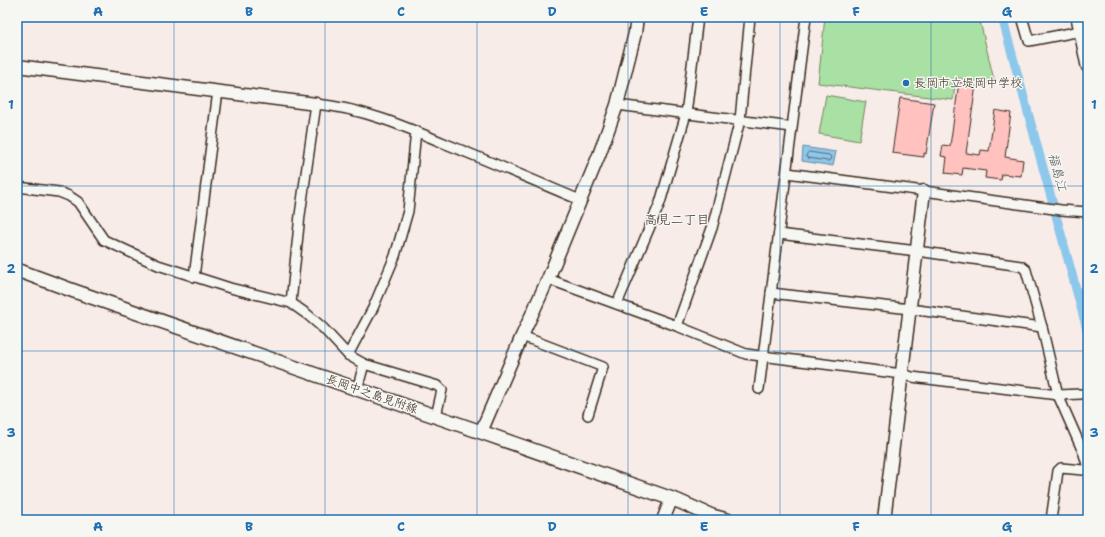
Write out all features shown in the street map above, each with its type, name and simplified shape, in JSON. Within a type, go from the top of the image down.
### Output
[{"type":"main road","points":[[1082,23],[1088,66]]},
{"type":"main road","name":"長岡中之島見附線","points":[[17,270],[357,390],[436,416],[671,500],[678,501],[712,516],[727,520]]},
{"type":"street","points":[[481,432],[548,279],[599,155],[617,105],[635,33],[637,17]]},
{"type":"street","points":[[617,304],[660,203],[686,114],[698,17]]},
{"type":"street","points":[[677,326],[712,228],[740,120],[750,17]]},
{"type":"street","points":[[759,389],[806,17]]},
{"type":"street","points":[[1022,17],[1029,41],[1082,23]]},
{"type":"street","points":[[17,66],[331,105],[355,110],[416,131],[580,200]]},
{"type":"street","points":[[194,277],[218,91]]},
{"type":"street","points":[[291,303],[300,215],[316,104]]},
{"type":"street","points":[[617,105],[792,127]]},
{"type":"street","points":[[348,355],[373,308],[397,250],[408,211],[416,131]]},
{"type":"street","points":[[787,173],[1060,210],[1088,212]]},
{"type":"street","points":[[17,187],[59,192],[69,196],[78,202],[104,240],[158,265],[230,288],[291,303],[308,314],[348,355],[364,364],[438,386],[442,390],[436,416]]},
{"type":"street","points":[[884,520],[924,191]]},
{"type":"street","points":[[779,234],[917,251],[1021,266],[1026,270],[1042,326],[1058,395],[1084,454],[1088,468],[1083,470],[1061,468],[1058,471],[1051,520]]},
{"type":"street","points":[[548,279],[677,326],[746,354],[763,355],[902,374],[912,377],[1058,395],[1081,394]]},
{"type":"street","points":[[772,293],[1042,326]]},
{"type":"street","points":[[522,336],[603,367],[588,415]]},
{"type":"street","points":[[357,390],[364,364]]},
{"type":"street","points":[[663,520],[671,500]]},
{"type":"green space","points":[[825,17],[979,17],[995,84],[956,78],[953,100],[818,83]]},
{"type":"green space","points":[[826,95],[866,102],[859,141],[819,134]]},
{"type":"water","points":[[803,147],[836,152],[833,166],[802,161]]},
{"type":"building","points":[[959,82],[976,85],[966,153],[980,155],[981,150],[989,151],[995,110],[1011,113],[1005,157],[1023,160],[1021,176],[1002,174],[1001,180],[985,178],[986,171],[963,168],[962,175],[945,173],[947,157],[941,156],[943,145],[950,146]]},
{"type":"building","points":[[900,98],[934,103],[926,154],[924,153],[924,157],[892,153]]},
{"type":"waterway","name":"福島江","points":[[1002,17],[1088,333]]},
{"type":"place","name":"長岡市立堤岡中学校","points":[[906,83]]},
{"type":"district","name":"高見二丁目","points":[[677,219]]}]
